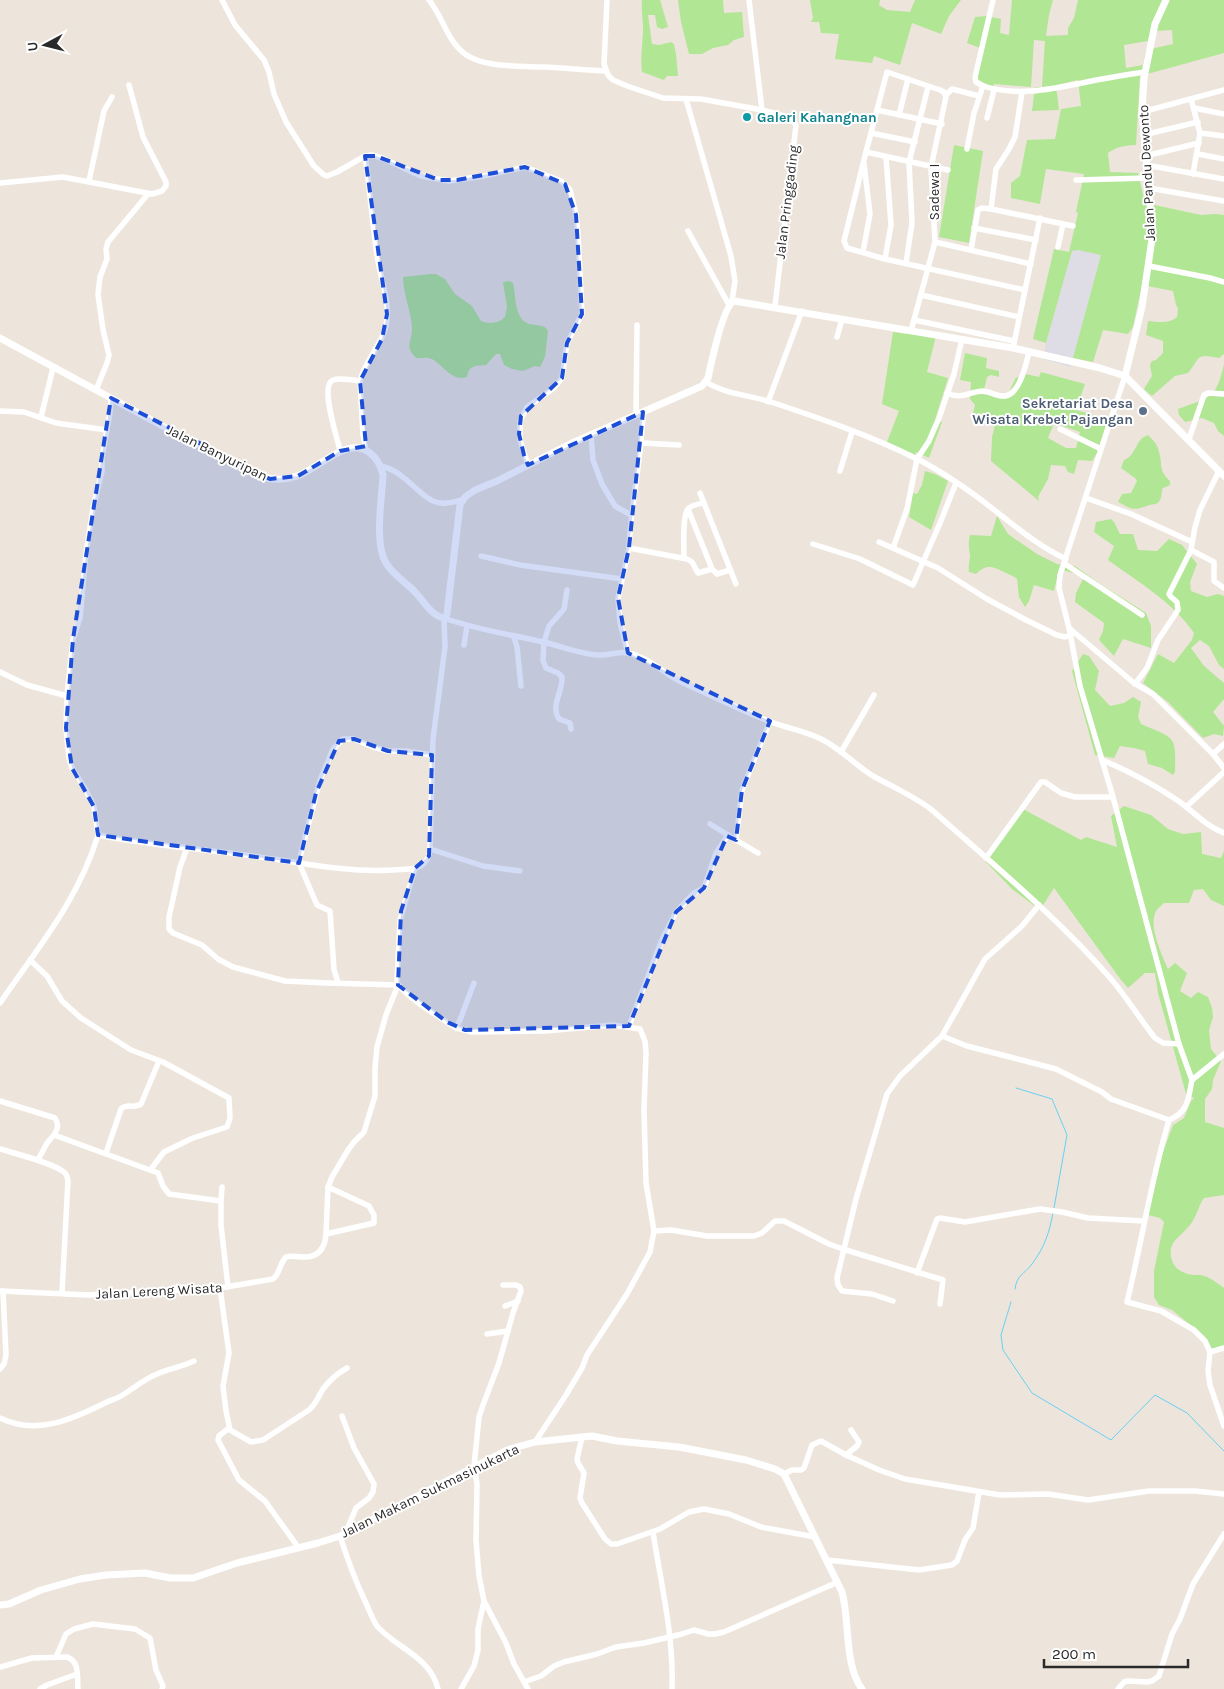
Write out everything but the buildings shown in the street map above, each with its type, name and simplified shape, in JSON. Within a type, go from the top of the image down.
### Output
[{"type":"street","points":[[222,0],[235,26],[264,60],[280,110],[296,139],[319,170],[328,176],[345,169],[365,156],[376,156],[421,176],[449,181],[525,167],[561,181],[570,190],[578,233],[582,314],[567,343],[562,378],[554,388],[527,407],[520,421],[520,440],[528,465]]},
{"type":"street","points":[[430,0],[444,23],[450,38],[465,54],[479,61],[509,65],[606,71]]},
{"type":"street","points":[[607,0],[604,64],[606,71],[613,80],[663,98],[701,99],[762,110],[749,0]]},
{"type":"street","points":[[993,0],[975,77],[977,84],[994,90],[1038,92],[1145,72]]},
{"type":"street","name":"Jalan Pandu Dewonto","points":[[1125,376],[1139,321],[1152,239],[1142,112],[1145,72],[1155,24],[1166,0]]},
{"type":"street","points":[[980,96],[952,89],[946,95],[940,90],[890,72],[886,73],[844,243],[846,248],[906,264],[1025,290]]},
{"type":"street","points":[[899,115],[908,79]]},
{"type":"street","points":[[0,183],[54,177],[89,181],[148,194],[162,192],[166,182],[143,137],[129,85]]},
{"type":"street","points":[[967,149],[974,114],[983,86]]},
{"type":"street","points":[[906,264],[912,223],[910,162],[928,87]]},
{"type":"street","points":[[988,118],[994,90]]},
{"type":"street","points":[[1142,112],[1224,90]]},
{"type":"street","points":[[991,209],[996,169],[1015,137],[1022,92]]},
{"type":"street","name":"Sadewa I","points":[[911,331],[935,242],[931,168],[942,124],[946,95]]},
{"type":"street","points":[[89,181],[104,111],[112,96]]},
{"type":"street","points":[[381,466],[397,472],[436,502],[443,504],[462,500],[475,490],[591,434],[693,390],[706,382],[735,282],[731,256],[686,99]]},
{"type":"street","points":[[1191,99],[1200,133],[1194,174]]},
{"type":"street","points":[[1194,108],[1224,114]]},
{"type":"street","name":"Jalan Pringgading","points":[[762,110],[787,118],[796,125],[775,306]]},
{"type":"street","points":[[877,110],[942,124]]},
{"type":"street","points":[[1143,135],[1198,122]]},
{"type":"street","points":[[871,133],[915,142]]},
{"type":"street","points":[[1200,133],[1224,136]]},
{"type":"street","points":[[1145,156],[1199,143]]},
{"type":"street","points":[[866,152],[931,168],[948,170]]},
{"type":"street","points":[[1198,154],[1224,159]]},
{"type":"street","points":[[365,156],[377,256],[387,304],[387,314],[382,339],[362,373],[360,381],[363,435],[366,450],[375,457],[381,466],[383,476],[380,533],[386,563],[430,610],[439,617],[468,626],[544,642],[578,652],[598,655],[614,652],[628,653],[641,657],[679,681],[770,721],[818,737],[871,774],[926,806],[1040,905],[1113,982],[1155,1038],[1163,1043],[1179,1044]]},
{"type":"street","points":[[885,258],[891,225],[886,157]]},
{"type":"street","points":[[863,162],[870,214],[863,252]]},
{"type":"street","points":[[1146,165],[1224,179]]},
{"type":"street","points":[[1076,180],[1148,178]]},
{"type":"street","points":[[1149,188],[1224,201]]},
{"type":"street","points":[[96,390],[109,355],[98,294],[100,277],[106,259],[106,248],[108,242],[148,194]]},
{"type":"street","points":[[972,250],[974,228],[979,209],[991,209],[1073,226]]},
{"type":"street","points":[[1014,344],[1040,218]]},
{"type":"street","points":[[1058,247],[1063,224]]},
{"type":"street","points":[[974,228],[1036,240]]},
{"type":"street","points":[[688,231],[730,303]]},
{"type":"street","points":[[935,242],[1031,264]]},
{"type":"street","points":[[1149,266],[1224,282]]},
{"type":"street","points":[[921,295],[1020,317]]},
{"type":"street","points":[[730,303],[736,301],[775,306],[929,334],[1014,344]]},
{"type":"street","points":[[768,402],[802,311]]},
{"type":"street","points":[[836,337],[842,319]]},
{"type":"street","points":[[914,320],[1014,344],[1029,352],[1100,368],[1125,376],[1222,473],[1200,510],[1191,550],[1169,594],[1178,604],[1178,610],[1158,640],[1147,668],[1135,684]]},
{"type":"street","points":[[929,334],[930,324]]},
{"type":"street","points":[[628,653],[618,612],[618,598],[629,548],[631,515],[642,443],[637,325]]},
{"type":"street","name":"Jalan Banyuripan","points":[[0,338],[211,451],[270,479],[280,480],[298,476],[340,451],[355,447],[366,450]]},
{"type":"street","points":[[893,548],[907,509],[917,459],[934,432],[962,339]]},
{"type":"street","points":[[947,393],[957,396],[980,391],[1003,396],[1009,394],[1014,390],[1023,373],[1029,352]]},
{"type":"street","points":[[41,417],[54,368]]},
{"type":"street","points":[[1125,376],[1059,582],[1080,686],[1113,797],[1179,1044],[1192,1080],[1187,1104],[1181,1114],[1169,1120],[1157,1159],[1137,1262],[1127,1302],[1161,1312],[1194,1330],[1205,1340],[1210,1352],[1208,1377],[1224,1426]]},
{"type":"street","points":[[340,451],[329,409],[329,384],[332,380],[336,379],[360,381]]},
{"type":"street","points":[[706,382],[719,388],[768,402],[869,437],[917,459],[976,496],[1032,540],[1142,615]]},
{"type":"street","points":[[1189,439],[1204,395],[1208,393],[1224,394]]},
{"type":"street","points":[[0,1004],[63,914],[86,869],[98,835],[94,807],[86,790],[74,774],[69,758],[66,728],[67,696],[73,639],[80,618],[86,553],[99,488],[111,398]]},
{"type":"street","points":[[0,411],[24,412],[56,423],[107,430]]},
{"type":"street","points":[[1060,429],[1102,449]]},
{"type":"street","points":[[840,471],[852,432]]},
{"type":"street","points":[[591,434],[593,460],[602,484],[617,508],[631,515]]},
{"type":"street","points":[[642,443],[679,444]]},
{"type":"street","points":[[813,544],[860,559],[913,585],[956,483]]},
{"type":"street","points":[[700,493],[736,584]]},
{"type":"street","points":[[1086,498],[1131,514],[1192,542]]},
{"type":"street","points":[[98,835],[126,841],[333,868],[374,871],[415,868],[426,862],[430,849],[433,739],[445,647],[444,618],[447,614],[462,500]]},
{"type":"street","points":[[688,509],[704,503]]},
{"type":"street","points":[[684,558],[684,525],[688,509]]},
{"type":"street","points":[[688,509],[712,569],[718,574],[730,570]]},
{"type":"street","points":[[879,542],[938,568],[987,599],[1026,620],[1057,635],[1065,637],[1070,635]]},
{"type":"street","points":[[629,548],[684,558],[691,561],[698,573],[712,569]]},
{"type":"street","points":[[1191,550],[1214,562],[1214,581],[1224,588]]},
{"type":"street","points":[[482,556],[520,564],[622,579]]},
{"type":"street","points":[[567,590],[564,609],[549,626],[544,642],[544,666],[558,672],[562,677],[561,688],[555,707],[556,715],[560,720],[570,723],[571,729]]},
{"type":"street","points":[[464,646],[468,626]]},
{"type":"street","points":[[1069,628],[1135,684],[1153,694],[1213,754],[1224,768]]},
{"type":"street","points":[[514,637],[517,647],[521,686]]},
{"type":"street","points":[[0,672],[27,685],[67,696]]},
{"type":"street","points":[[841,752],[874,696]]},
{"type":"street","points":[[736,840],[742,790],[770,721]]},
{"type":"street","points":[[338,982],[334,970],[330,911],[317,905],[300,863],[316,793],[330,755],[339,741],[354,739],[373,748],[432,755]]},
{"type":"street","points":[[1213,754],[1224,744]]},
{"type":"street","points":[[1102,760],[1124,768],[1224,833]]},
{"type":"street","points":[[1186,807],[1224,772]]},
{"type":"street","points":[[986,858],[1041,782],[1046,782],[1061,793],[1075,797],[1113,797]]},
{"type":"street","points":[[710,824],[758,853]]},
{"type":"street","points":[[629,1026],[665,934],[681,906],[694,893],[704,888],[716,853],[728,835]]},
{"type":"street","points":[[186,848],[169,918],[169,929],[173,933],[202,945],[218,959],[233,967],[285,980],[398,985],[407,994],[456,1028],[472,1032],[546,1031],[613,1025],[640,1029],[645,1041],[646,1053],[644,1110],[646,1183],[654,1231],[650,1252],[617,1310],[587,1355],[582,1368],[566,1395],[535,1442]]},
{"type":"street","points":[[430,849],[482,866],[520,871]]},
{"type":"street","points":[[328,1187],[370,1206],[374,1223],[326,1234],[328,1187],[348,1150],[364,1132],[375,1096],[375,1068],[378,1047],[386,1015],[398,985],[397,957],[400,920],[415,868]]},
{"type":"street","points":[[893,1301],[872,1294],[846,1292],[840,1288],[837,1278],[843,1249],[886,1094],[900,1076],[942,1036],[985,959],[1022,926],[1040,905]]},
{"type":"street","points":[[30,960],[47,976],[62,1001],[81,1018],[131,1050],[159,1061],[225,1095],[230,1101],[229,1125],[193,1138],[164,1152],[151,1170]]},
{"type":"street","points":[[456,1028],[474,983]]},
{"type":"street","points":[[942,1036],[967,1046],[1056,1069],[1102,1092],[1111,1099],[1169,1120]]},
{"type":"street","points":[[1192,1080],[1224,1054]]},
{"type":"street","points":[[106,1153],[121,1110],[126,1106],[135,1107],[141,1104],[159,1061]]},
{"type":"street","points":[[0,1101],[55,1118],[58,1128],[46,1143],[38,1160]]},
{"type":"street","points":[[54,1135],[158,1172],[162,1186],[169,1194],[221,1201]]},
{"type":"street","points":[[0,1149],[38,1160],[64,1172],[67,1177],[62,1293]]},
{"type":"street","points":[[222,1187],[221,1225],[228,1287]]},
{"type":"street","points":[[917,1273],[937,1219],[940,1218],[965,1222],[1047,1209],[1088,1218],[1144,1221]]},
{"type":"street","points":[[654,1231],[671,1230],[707,1236],[754,1236],[762,1233],[772,1222],[781,1220],[843,1249],[943,1280],[940,1304]]},
{"type":"street","name":"Jalan Lereng Wisata","points":[[2,1291],[89,1295],[228,1287],[273,1279],[276,1277],[286,1257],[312,1256],[321,1252],[326,1234]]},
{"type":"street","points":[[503,1285],[516,1285],[520,1287],[521,1291],[499,1363],[479,1417],[474,1466],[477,1484],[478,1567],[484,1601],[528,1689]]},
{"type":"street","points":[[220,1288],[229,1354],[223,1386],[229,1428],[234,1433],[251,1442],[263,1440],[310,1410],[315,1405],[324,1387],[339,1372],[347,1368]]},
{"type":"street","points":[[0,1370],[6,1355],[2,1291]]},
{"type":"street","points":[[505,1306],[518,1301]]},
{"type":"street","points":[[487,1334],[508,1331]]},
{"type":"street","points":[[1210,1352],[1224,1348]]},
{"type":"street","points":[[0,1418],[20,1425],[37,1427],[56,1424],[88,1413],[157,1374],[194,1361]]},
{"type":"street","points":[[342,1416],[354,1448],[374,1484],[373,1492],[369,1498],[356,1508],[343,1534],[354,1578],[376,1624],[422,1662],[433,1674],[438,1689]]},
{"type":"street","points":[[229,1428],[219,1436],[218,1440],[239,1480],[265,1501],[298,1547]]},
{"type":"street","points":[[846,1455],[858,1446],[859,1442],[851,1430]]},
{"type":"street","points":[[582,1436],[577,1458],[584,1474],[580,1498],[605,1539],[611,1544],[617,1544],[652,1532],[689,1512],[704,1509],[729,1514],[761,1526],[816,1537]]},
{"type":"street","name":"Jalan Makam Sukmasinukarta","points":[[0,1605],[9,1604],[41,1590],[80,1578],[119,1573],[136,1573],[170,1578],[193,1578],[237,1563],[343,1534],[507,1450],[535,1442],[592,1436],[617,1441],[679,1446],[746,1460],[775,1469],[784,1474]]},
{"type":"street","points":[[862,1689],[853,1671],[845,1601],[838,1582],[784,1474],[792,1470],[804,1468],[811,1448],[818,1442],[825,1442],[846,1455],[905,1479],[1000,1495],[1048,1494],[1088,1500],[1149,1491],[1195,1491],[1224,1494]]},
{"type":"street","points":[[827,1560],[919,1570],[952,1565],[957,1561],[965,1540],[973,1528],[979,1492]]},
{"type":"street","points":[[652,1532],[673,1660],[672,1689]]},
{"type":"street","points":[[1118,1689],[1128,1681],[1147,1682],[1159,1676],[1172,1634],[1180,1619],[1192,1584],[1224,1534]]},
{"type":"street","points":[[524,1682],[541,1676],[554,1666],[564,1662],[616,1647],[644,1643],[694,1630],[708,1634],[724,1632],[838,1582]]},
{"type":"street","points":[[461,1689],[474,1666],[478,1650],[478,1629],[484,1601]]},
{"type":"street","points":[[56,1657],[66,1634],[74,1628],[92,1624],[135,1629],[150,1638],[156,1670],[163,1686],[162,1689]]},
{"type":"street","points":[[0,1667],[32,1658],[71,1658],[75,1663],[78,1689]]},
{"type":"street","points":[[40,1689],[77,1674]]},
{"type":"highlighted area","points":[[365,156],[376,156],[439,180],[457,180],[525,167],[565,184],[576,215],[582,314],[567,343],[562,378],[521,416],[519,434],[524,455],[528,465],[643,412],[629,548],[618,598],[628,653],[770,721],[742,790],[736,840],[727,836],[704,888],[676,912],[629,1026],[465,1030],[447,1022],[398,985],[401,911],[415,868],[429,856],[432,755],[388,751],[354,739],[339,741],[316,793],[299,863],[98,835],[94,807],[72,768],[66,728],[73,639],[111,398],[270,479],[298,476],[340,451],[366,446],[360,381],[382,339],[387,314]]},
{"type":"shaded area","points":[[1078,250],[1101,255],[1071,367],[1043,359],[1072,251]]},
{"type":"green space","points":[[642,0],[660,0],[668,27],[662,29],[657,27],[655,15],[648,15],[652,44],[659,45],[671,42],[674,44],[678,76],[667,76],[664,80],[642,72]]},
{"type":"green space","points":[[678,0],[723,0],[724,13],[742,12],[744,37],[702,54],[689,54]]},
{"type":"green space","points":[[810,0],[880,0],[879,5],[887,10],[910,12],[915,0],[961,0],[949,16],[941,34],[912,23],[900,65],[874,56],[872,63],[835,59],[839,34],[821,33],[819,22],[811,22],[813,18]]},
{"type":"green space","points":[[1012,0],[1053,0],[1046,36],[1068,35],[1068,28],[1074,18],[1078,0],[1224,0],[1224,53],[1140,76],[1136,145],[1114,149],[1108,153],[1110,172],[1138,173],[1145,203],[1201,215],[1224,215],[1224,354],[1219,358],[1202,356],[1188,373],[1175,376],[1152,396],[1144,389],[1152,376],[1150,365],[1152,361],[1156,360],[1163,353],[1163,341],[1146,335],[1148,321],[1167,322],[1177,317],[1178,308],[1173,291],[1142,285],[1133,327],[1128,334],[1103,330],[1093,362],[1073,358],[1101,255],[1078,250],[1072,251],[1046,343],[1033,339],[1054,249],[1069,252],[1084,174],[1046,169],[1040,204],[1011,198],[1011,183],[1020,176],[1027,140],[1055,139],[1061,109],[1081,106],[1078,80],[1056,85],[1059,110],[1032,111],[1035,87],[1042,87],[1045,41],[1034,40],[1031,87],[994,84],[993,87],[972,77],[980,48],[967,43],[975,17],[987,16],[1001,19],[1000,33],[1009,35]],"holes":[[[1172,30],[1173,44],[1146,50],[1143,65],[1126,68],[1124,45],[1154,40],[1156,31]]]},
{"type":"green space","points":[[954,145],[983,151],[969,243],[939,237]]},
{"type":"green space","points":[[436,274],[445,279],[455,294],[472,306],[481,321],[488,323],[497,322],[505,317],[507,307],[503,282],[509,281],[513,283],[516,306],[521,317],[529,324],[545,327],[548,331],[545,357],[540,367],[535,366],[523,371],[512,369],[504,365],[500,354],[496,354],[486,365],[471,368],[467,377],[462,378],[452,375],[432,359],[416,358],[409,347],[412,328],[403,277]]},
{"type":"green space","points":[[909,327],[937,332],[927,372],[948,378],[935,420],[942,422],[929,458],[916,452],[915,455],[887,442],[899,411],[882,404],[893,332],[906,334]]},
{"type":"green space","points":[[965,353],[987,358],[986,368],[999,371],[999,377],[991,375],[987,377],[983,394],[1006,399],[1016,377],[1023,379],[1026,374],[1039,377],[1041,372],[1085,384],[1076,410],[1108,419],[1097,453],[1092,461],[1078,460],[1074,474],[1068,472],[1065,466],[1051,465],[1048,479],[1038,497],[1039,501],[991,461],[992,437],[996,421],[972,417],[975,405],[970,399],[971,382],[960,380]],"holes":[[[1054,423],[1080,432],[1076,448],[1066,448],[1048,438]]]},
{"type":"green space","points":[[1224,364],[1224,436],[1218,431],[1214,423],[1202,418],[1185,422],[1179,415],[1178,409],[1210,396],[1218,385]]},
{"type":"green space","points":[[1148,435],[1158,447],[1162,470],[1170,481],[1170,485],[1163,488],[1161,499],[1158,503],[1134,509],[1118,502],[1122,494],[1131,493],[1137,481],[1121,468],[1124,460],[1131,455],[1141,440]]},
{"type":"green space","points":[[925,471],[948,481],[931,530],[909,517],[913,493],[917,494],[922,485]]},
{"type":"green space","points":[[997,516],[1008,534],[1037,554],[1057,564],[1075,566],[1146,613],[1151,626],[1151,648],[1123,639],[1114,656],[1099,640],[1104,623],[1075,602],[1076,593],[1083,579],[1077,574],[1059,569],[1054,591],[1034,585],[1025,607],[1019,597],[1017,579],[1015,577],[991,567],[984,568],[976,574],[969,572],[970,535],[991,536]]},
{"type":"green space","points":[[1111,519],[1120,534],[1133,534],[1138,550],[1157,551],[1169,539],[1182,545],[1197,564],[1190,582],[1191,591],[1207,597],[1218,594],[1224,596],[1224,669],[1219,665],[1209,646],[1200,640],[1191,648],[1204,666],[1224,683],[1224,699],[1213,712],[1224,726],[1223,736],[1214,734],[1203,738],[1168,702],[1143,683],[1158,654],[1174,663],[1192,640],[1194,633],[1186,622],[1165,602],[1108,560],[1114,546],[1094,532],[1096,522]]},
{"type":"green space","points":[[1083,654],[1089,656],[1099,671],[1095,690],[1110,706],[1124,703],[1133,697],[1141,702],[1138,717],[1141,724],[1161,732],[1171,739],[1175,751],[1175,772],[1173,775],[1162,768],[1148,764],[1145,751],[1134,748],[1120,746],[1114,758],[1095,755],[1072,671]]},
{"type":"green space","points":[[1124,806],[1151,815],[1168,829],[1183,834],[1201,832],[1202,854],[1221,858],[1224,851],[1224,906],[1211,900],[1203,889],[1194,890],[1189,903],[1164,903],[1156,911],[1154,917],[1157,940],[1168,969],[1175,963],[1187,973],[1180,991],[1191,998],[1198,992],[1208,997],[1213,1017],[1209,1030],[1211,1049],[1221,1061],[1213,1080],[1212,1089],[1205,1099],[1205,1122],[1224,1128],[1224,1195],[1204,1198],[1192,1222],[1175,1240],[1171,1249],[1174,1265],[1180,1271],[1207,1277],[1224,1288],[1224,1346],[1212,1349],[1204,1336],[1172,1310],[1159,1305],[1154,1297],[1154,1271],[1164,1222],[1160,1218],[1148,1215],[1160,1160],[1173,1125],[1184,1118],[1194,1098],[1186,1094],[1158,993],[1155,973],[1145,973],[1128,988],[1054,888],[1040,910],[1012,889],[985,861],[1019,807],[1081,840],[1086,837],[1117,847],[1111,816]]},
{"type":"waterway","points":[[1016,1088],[1052,1099],[1067,1135],[1054,1208]]},
{"type":"waterway","points":[[1015,1289],[1019,1277],[1029,1268],[1043,1246],[1053,1212]]},
{"type":"waterway","points":[[1011,1302],[1001,1335],[1003,1350],[1032,1393],[1111,1440],[1155,1395],[1187,1413],[1224,1451]]},
{"type":"place","name":"Galeri Kahangnan","points":[[747,117]]},
{"type":"place","name":"Sekretariat Desa Wisata Krebet Pajangan","points":[[1143,411]]}]
